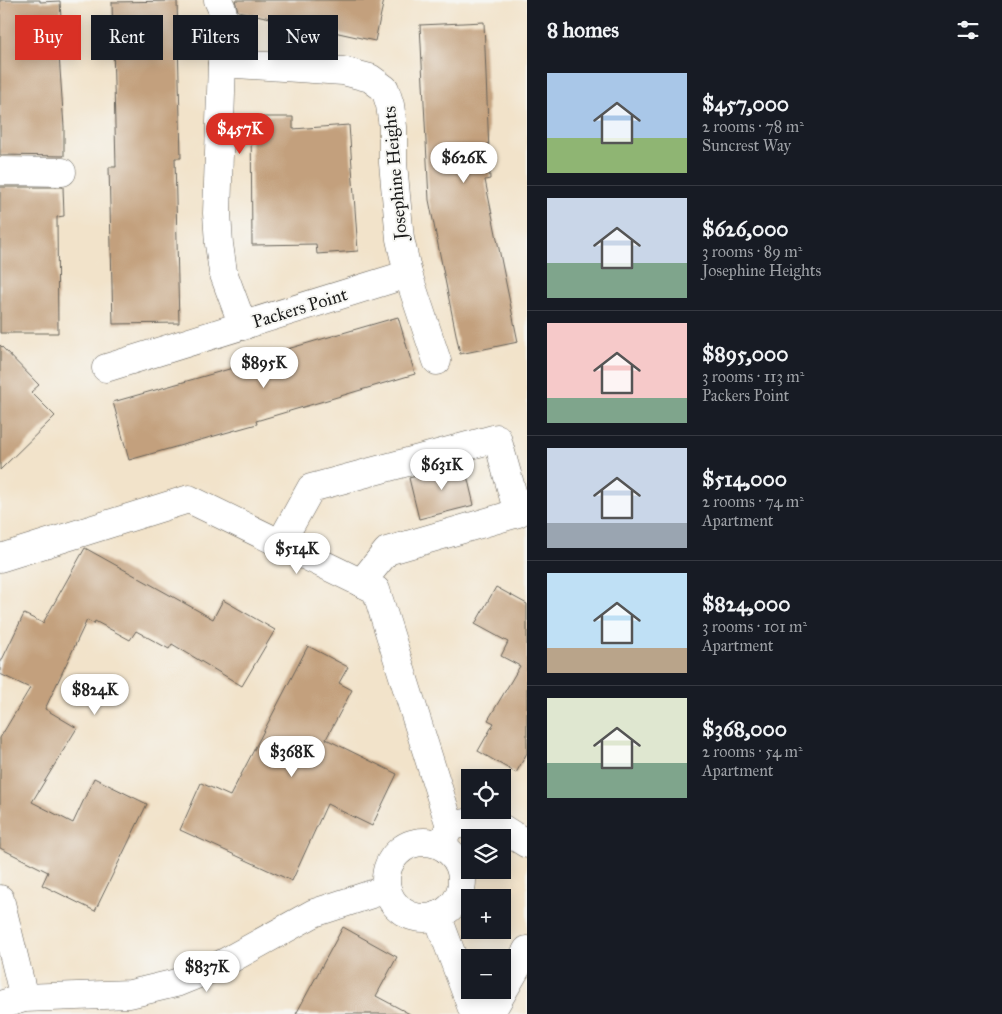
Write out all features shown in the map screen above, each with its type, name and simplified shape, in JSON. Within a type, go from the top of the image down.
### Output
[{"type":"street","points":[[218,0],[222,9],[226,36],[222,64],[217,213],[219,244],[223,272],[243,326]]},
{"type":"street","name":"Josephine Heights","points":[[222,64],[343,71],[370,78],[385,89],[390,105],[393,127],[393,163],[400,239],[408,274],[437,361]]},
{"type":"street","points":[[0,171],[62,172]]},
{"type":"street","name":"Packers Point","points":[[106,368],[408,274]]},
{"type":"street","points":[[280,544],[311,488],[497,438],[518,512],[387,551],[361,583]]},
{"type":"street","points":[[0,558],[189,499],[376,590],[446,836],[447,848],[456,857],[461,869],[462,882],[460,894],[453,905],[443,913],[431,918],[418,918],[406,914],[396,906],[389,896],[385,883],[386,871],[391,859],[410,843],[435,842],[446,836],[487,819],[527,844]]},
{"type":"street","points":[[0,899],[12,1002],[130,994],[176,983],[218,966],[314,913],[387,889]]},
{"type":"street","points":[[437,916],[474,1014]]},
{"type":"street","points":[[490,1014],[527,950]]},
{"type":"building","points":[[0,0],[60,1],[61,15],[15,15],[15,60],[59,60],[64,156],[0,155]]},
{"type":"building","points":[[235,0],[384,0],[375,41],[338,33],[338,15],[268,15],[268,18],[238,11]]},
{"type":"building","points":[[177,1],[177,15],[173,15],[173,60],[179,60],[181,158],[175,158],[179,323],[113,324],[109,167],[116,167],[113,60],[163,60],[163,15],[112,15],[112,2]]},
{"type":"building","points":[[484,22],[490,179],[485,180],[518,342],[460,354],[429,200],[420,25]]},
{"type":"building","points":[[251,117],[293,117],[293,129],[349,125],[358,251],[317,254],[316,244],[252,245]]},
{"type":"building","points":[[0,187],[63,187],[64,216],[57,217],[58,333],[0,333]]},
{"type":"building","points":[[398,317],[415,374],[256,421],[257,424],[129,460],[113,402],[247,364],[246,361]]},
{"type":"building","points":[[0,345],[39,385],[31,392],[55,416],[0,470]]},
{"type":"building","points":[[464,463],[474,505],[419,519],[409,478]]},
{"type":"building","points":[[85,548],[213,619],[223,600],[275,630],[242,686],[172,644],[169,649],[136,631],[130,640],[95,621],[94,624],[87,620],[45,709],[77,728],[32,802],[73,823],[94,778],[147,804],[95,911],[42,885],[48,872],[0,848],[0,738],[30,688],[0,674],[0,664],[24,614],[43,623]]},
{"type":"building","points":[[496,587],[527,604],[527,753],[516,773],[478,751],[494,723],[488,720],[520,666],[501,656],[508,642],[475,624]]},
{"type":"building","points":[[308,646],[348,667],[339,683],[352,690],[326,739],[397,774],[372,826],[327,804],[292,881],[180,830],[201,783],[230,796]]},
{"type":"building","points":[[343,927],[397,957],[376,996],[410,1014],[296,1014]]}]
